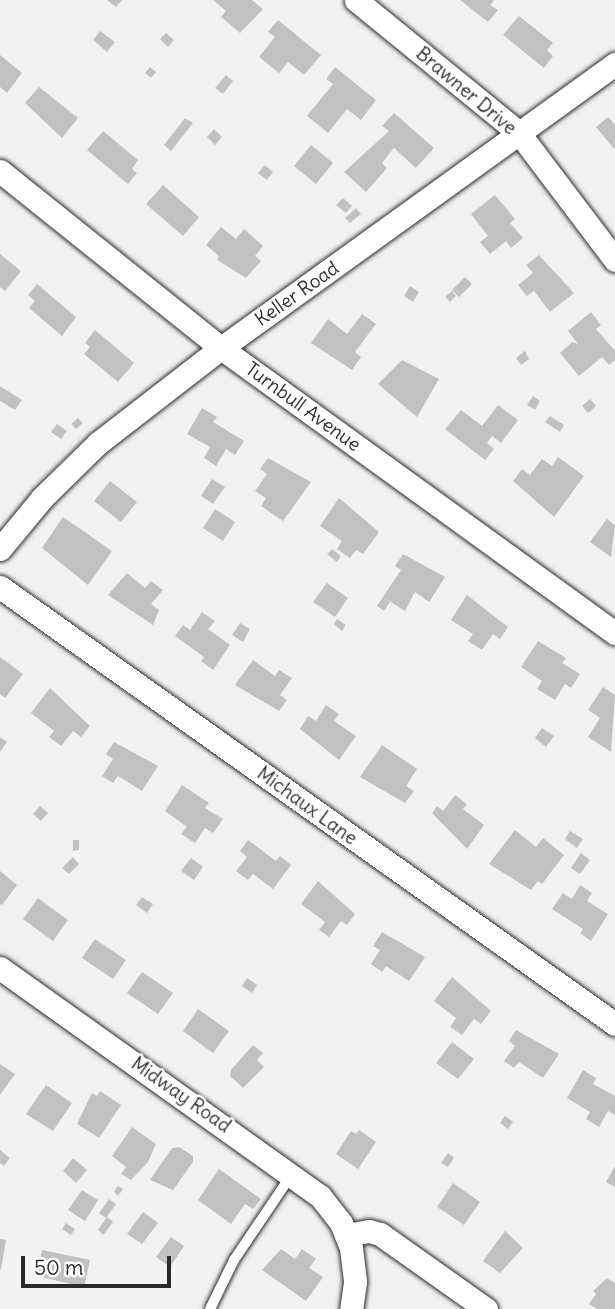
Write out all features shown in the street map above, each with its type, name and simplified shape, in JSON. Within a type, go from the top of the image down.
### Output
[{"type":"street","name":"Brawner Drive","points":[[356,0],[519,133],[615,260]]},
{"type":"street","name":"Keller Road","points":[[0,549],[42,498],[99,443],[221,348],[615,64]]},
{"type":"street","name":"Turnbull Avenue","points":[[0,171],[221,348],[615,633]]},
{"type":"street","name":"Michaux Lane","points":[[0,587],[615,1024]]},
{"type":"street","name":"Midway Road","points":[[0,968],[293,1173],[320,1196],[346,1235],[355,1265],[351,1309]]},
{"type":"street","points":[[346,1235],[369,1231],[380,1234],[485,1309]]},
{"type":"lane","points":[[210,1309],[234,1261],[293,1173]]},
{"type":"building","points":[[107,0],[122,0],[116,7]]},
{"type":"building","points":[[213,0],[252,0],[263,9],[240,33],[221,17],[226,11]]},
{"type":"building","points":[[460,0],[494,0],[490,5],[498,10],[488,22]]},
{"type":"building","points":[[519,16],[553,43],[547,50],[553,56],[544,68],[503,35]]},
{"type":"building","points":[[278,20],[321,55],[304,75],[288,62],[279,73],[259,57],[275,37],[268,32]]},
{"type":"building","points":[[100,31],[115,42],[107,52],[93,40]]},
{"type":"building","points":[[166,33],[174,40],[168,47],[160,39]]},
{"type":"building","points":[[0,55],[22,73],[7,93],[0,87]]},
{"type":"building","points":[[150,67],[156,72],[151,78],[145,73]]},
{"type":"building","points":[[335,67],[376,100],[361,120],[347,109],[328,133],[307,116],[333,84],[326,79]]},
{"type":"building","points":[[226,75],[233,81],[223,94],[215,88]]},
{"type":"building","points":[[39,87],[78,118],[62,138],[25,103]]},
{"type":"building","points":[[394,113],[434,148],[416,168],[394,148],[382,163],[387,168],[366,192],[344,172],[389,131],[382,126]]},
{"type":"building","points":[[608,117],[615,125],[615,150],[596,127]]},
{"type":"building","points":[[185,118],[193,123],[171,151],[164,145]]},
{"type":"building","points":[[214,129],[222,137],[215,145],[207,137]]},
{"type":"building","points":[[103,131],[138,160],[132,169],[137,173],[128,184],[87,150]]},
{"type":"building","points":[[311,145],[333,163],[316,184],[294,166]]},
{"type":"building","points":[[265,165],[273,172],[267,180],[258,173]]},
{"type":"building","points":[[163,185],[199,217],[183,236],[146,204]]},
{"type":"building","points":[[495,195],[515,219],[510,223],[523,238],[511,248],[506,241],[490,254],[480,242],[488,236],[471,214]]},
{"type":"building","points":[[343,198],[352,206],[346,213],[336,205]]},
{"type":"building","points":[[356,208],[361,214],[350,223],[345,218]]},
{"type":"building","points":[[221,227],[236,239],[244,229],[263,246],[255,256],[261,261],[246,278],[217,260],[219,256],[206,245]]},
{"type":"building","points":[[0,254],[21,271],[5,291],[0,287]]},
{"type":"building","points":[[539,255],[574,293],[550,312],[534,291],[527,296],[518,285],[533,273],[526,265]]},
{"type":"building","points":[[465,277],[472,284],[459,297],[452,290]]},
{"type":"building","points":[[37,284],[76,317],[62,336],[29,308],[35,301],[28,295]]},
{"type":"building","points":[[410,286],[419,292],[413,302],[404,296]]},
{"type":"building","points":[[452,291],[456,296],[450,302],[445,297]]},
{"type":"building","points":[[591,312],[601,325],[596,329],[615,351],[615,360],[609,365],[602,357],[579,376],[560,353],[572,342],[578,344],[568,331]]},
{"type":"building","points":[[362,314],[376,324],[355,352],[361,357],[352,370],[311,343],[328,319],[347,334]]},
{"type":"building","points":[[95,330],[134,363],[118,382],[84,354],[90,347],[85,343]]},
{"type":"building","points":[[525,351],[529,359],[521,365],[516,358]]},
{"type":"building","points":[[402,360],[439,379],[417,417],[378,384]]},
{"type":"building","points":[[0,386],[22,400],[15,410],[0,401]]},
{"type":"building","points":[[533,396],[540,401],[535,410],[527,405]]},
{"type":"building","points":[[590,399],[596,406],[588,413],[582,406]]},
{"type":"building","points":[[498,405],[518,420],[501,443],[492,436],[487,443],[494,449],[485,460],[445,429],[461,410],[482,426]]},
{"type":"building","points":[[202,408],[217,417],[213,422],[244,441],[235,455],[226,449],[216,466],[204,458],[210,447],[187,434]]},
{"type":"building","points":[[550,416],[564,425],[560,432],[545,422]]},
{"type":"building","points":[[78,418],[83,423],[76,429],[71,424]]},
{"type":"building","points":[[57,424],[67,431],[61,439],[51,432]]},
{"type":"building","points":[[558,457],[584,476],[554,517],[513,481],[522,469],[530,475],[542,459],[552,466]]},
{"type":"building","points":[[268,458],[311,482],[283,521],[261,506],[266,498],[255,491],[267,474],[260,469]]},
{"type":"building","points":[[212,479],[225,487],[213,504],[201,496]]},
{"type":"building","points":[[110,481],[137,502],[121,522],[94,501]]},
{"type":"building","points":[[339,498],[379,532],[363,554],[356,550],[350,558],[337,549],[342,541],[320,526]]},
{"type":"building","points":[[215,509],[235,522],[223,541],[203,528]]},
{"type":"building","points":[[63,517],[112,551],[88,585],[42,548]]},
{"type":"building","points":[[607,519],[615,525],[611,557],[590,542]]},
{"type":"building","points":[[332,549],[341,556],[337,562],[327,554]]},
{"type":"building","points":[[403,554],[445,577],[429,602],[415,592],[405,611],[383,597],[401,570],[395,566]]},
{"type":"building","points":[[127,573],[145,588],[151,581],[163,590],[151,604],[159,610],[153,625],[108,595]]},
{"type":"building","points":[[327,583],[348,598],[335,617],[313,602]]},
{"type":"building","points":[[467,595],[508,627],[500,639],[493,634],[482,650],[468,641],[473,634],[451,620]]},
{"type":"building","points":[[383,597],[390,602],[384,611],[377,606]]},
{"type":"building","points":[[202,612],[215,621],[208,629],[230,645],[213,670],[201,661],[204,657],[175,636],[183,625],[190,630]]},
{"type":"building","points":[[337,619],[346,625],[342,631],[334,624]]},
{"type":"building","points":[[240,623],[250,629],[243,642],[232,635]]},
{"type":"building","points":[[538,641],[566,658],[562,663],[580,674],[571,688],[565,684],[555,700],[537,689],[542,681],[521,667]]},
{"type":"building","points":[[0,657],[23,674],[5,698],[0,694]]},
{"type":"building","points":[[253,660],[275,676],[279,670],[292,678],[280,695],[287,700],[279,711],[235,685]]},
{"type":"building","points":[[603,687],[615,695],[611,752],[588,737],[600,718],[588,710]]},
{"type":"building","points":[[50,688],[90,726],[81,737],[73,731],[61,746],[49,737],[54,731],[31,713]]},
{"type":"building","points":[[326,705],[339,714],[334,721],[356,736],[339,760],[300,729],[308,716],[316,721]]},
{"type":"building","points":[[542,728],[554,736],[546,747],[535,738]]},
{"type":"building","points":[[0,737],[7,742],[0,752]]},
{"type":"building","points":[[114,742],[158,766],[142,791],[118,776],[113,783],[102,776],[113,759],[106,754]]},
{"type":"building","points":[[382,745],[417,769],[406,786],[414,791],[405,803],[360,777]]},
{"type":"building","points":[[182,785],[209,803],[205,808],[223,819],[213,833],[205,828],[195,843],[181,834],[187,827],[165,811]]},
{"type":"building","points":[[455,795],[467,804],[463,809],[484,825],[467,849],[432,813],[437,806],[443,811]]},
{"type":"building","points":[[40,806],[48,813],[41,821],[33,814]]},
{"type":"building","points":[[515,830],[536,847],[543,838],[564,855],[542,884],[538,881],[531,890],[489,864]]},
{"type":"building","points":[[570,831],[583,839],[577,848],[565,839]]},
{"type":"building","points":[[73,840],[79,840],[79,850],[73,851]]},
{"type":"building","points":[[248,840],[276,861],[280,856],[291,865],[273,889],[253,874],[248,880],[236,871],[247,857],[240,851]]},
{"type":"building","points":[[581,853],[590,860],[580,874],[571,868]]},
{"type":"building","points":[[73,857],[79,864],[69,874],[62,868]]},
{"type":"building","points":[[191,858],[203,867],[194,880],[181,871]]},
{"type":"building","points":[[0,871],[17,885],[2,905],[0,904]]},
{"type":"building","points":[[318,881],[355,914],[347,925],[341,921],[329,937],[319,930],[325,922],[301,904]]},
{"type":"building","points":[[580,885],[592,893],[587,901],[608,914],[591,941],[580,933],[583,929],[552,909],[563,893],[572,899]]},
{"type":"building","points":[[142,897],[153,904],[147,913],[136,905]]},
{"type":"building","points":[[38,898],[68,920],[53,941],[23,919]]},
{"type":"building","points":[[382,932],[425,957],[409,981],[386,966],[382,972],[371,964],[380,950],[373,946]]},
{"type":"building","points":[[95,939],[126,960],[113,979],[82,958]]},
{"type":"building","points":[[142,972],[173,993],[158,1014],[127,993]]},
{"type":"building","points":[[452,977],[491,1011],[481,1024],[474,1019],[462,1035],[450,1027],[456,1018],[434,1001]]},
{"type":"building","points":[[247,978],[257,985],[252,993],[242,986]]},
{"type":"building","points":[[198,1009],[229,1031],[213,1053],[183,1031]]},
{"type":"building","points":[[516,1030],[559,1054],[543,1078],[519,1062],[514,1068],[504,1061],[515,1046],[509,1041]]},
{"type":"building","points":[[452,1042],[474,1059],[458,1079],[436,1063]]},
{"type":"building","points":[[253,1045],[263,1053],[257,1060],[264,1067],[243,1088],[230,1076],[231,1070]]},
{"type":"building","points":[[0,1064],[15,1074],[0,1095]]},
{"type":"building","points":[[583,1070],[596,1078],[593,1084],[615,1096],[615,1115],[608,1111],[599,1127],[586,1119],[590,1112],[567,1098]]},
{"type":"building","points":[[46,1085],[72,1103],[53,1131],[26,1114]]},
{"type":"building","points":[[100,1091],[121,1105],[99,1138],[77,1124],[92,1093],[97,1096]]},
{"type":"building","points":[[505,1116],[513,1122],[508,1129],[500,1123]]},
{"type":"building","points":[[132,1127],[156,1144],[148,1162],[131,1180],[121,1174],[126,1167],[112,1156]]},
{"type":"building","points":[[359,1130],[376,1142],[358,1169],[336,1154],[351,1131],[356,1134]]},
{"type":"building","points":[[179,1147],[193,1156],[193,1162],[173,1190],[150,1180],[172,1148]]},
{"type":"building","points":[[0,1150],[10,1158],[4,1166],[0,1163]]},
{"type":"building","points":[[448,1153],[454,1158],[448,1167],[441,1163]]},
{"type":"building","points":[[73,1158],[87,1170],[76,1183],[63,1171]]},
{"type":"building","points":[[615,1166],[615,1187],[606,1182]]},
{"type":"building","points":[[219,1169],[261,1199],[253,1209],[245,1204],[231,1224],[198,1200]]},
{"type":"building","points":[[453,1183],[480,1202],[464,1225],[437,1207]]},
{"type":"building","points":[[118,1186],[123,1189],[118,1196],[114,1192]]},
{"type":"building","points":[[82,1190],[98,1200],[85,1221],[68,1210]]},
{"type":"building","points":[[109,1199],[116,1204],[106,1218],[99,1213]]},
{"type":"building","points":[[143,1212],[158,1223],[142,1244],[127,1234]]},
{"type":"building","points":[[107,1217],[113,1222],[103,1235],[98,1230]]},
{"type":"building","points":[[66,1223],[75,1229],[71,1235],[62,1229]]},
{"type":"building","points":[[505,1231],[523,1248],[500,1273],[483,1261]]},
{"type":"building","points":[[171,1237],[184,1246],[170,1267],[156,1257]]},
{"type":"building","points":[[0,1239],[6,1240],[1,1269],[0,1269]]},
{"type":"building","points":[[281,1249],[295,1259],[302,1249],[316,1259],[309,1268],[323,1277],[306,1301],[262,1270]]},
{"type":"building","points":[[42,1250],[90,1260],[84,1287],[37,1276]]},
{"type":"building","points":[[607,1278],[615,1283],[615,1309],[597,1309],[589,1304],[596,1294],[593,1291]]}]
